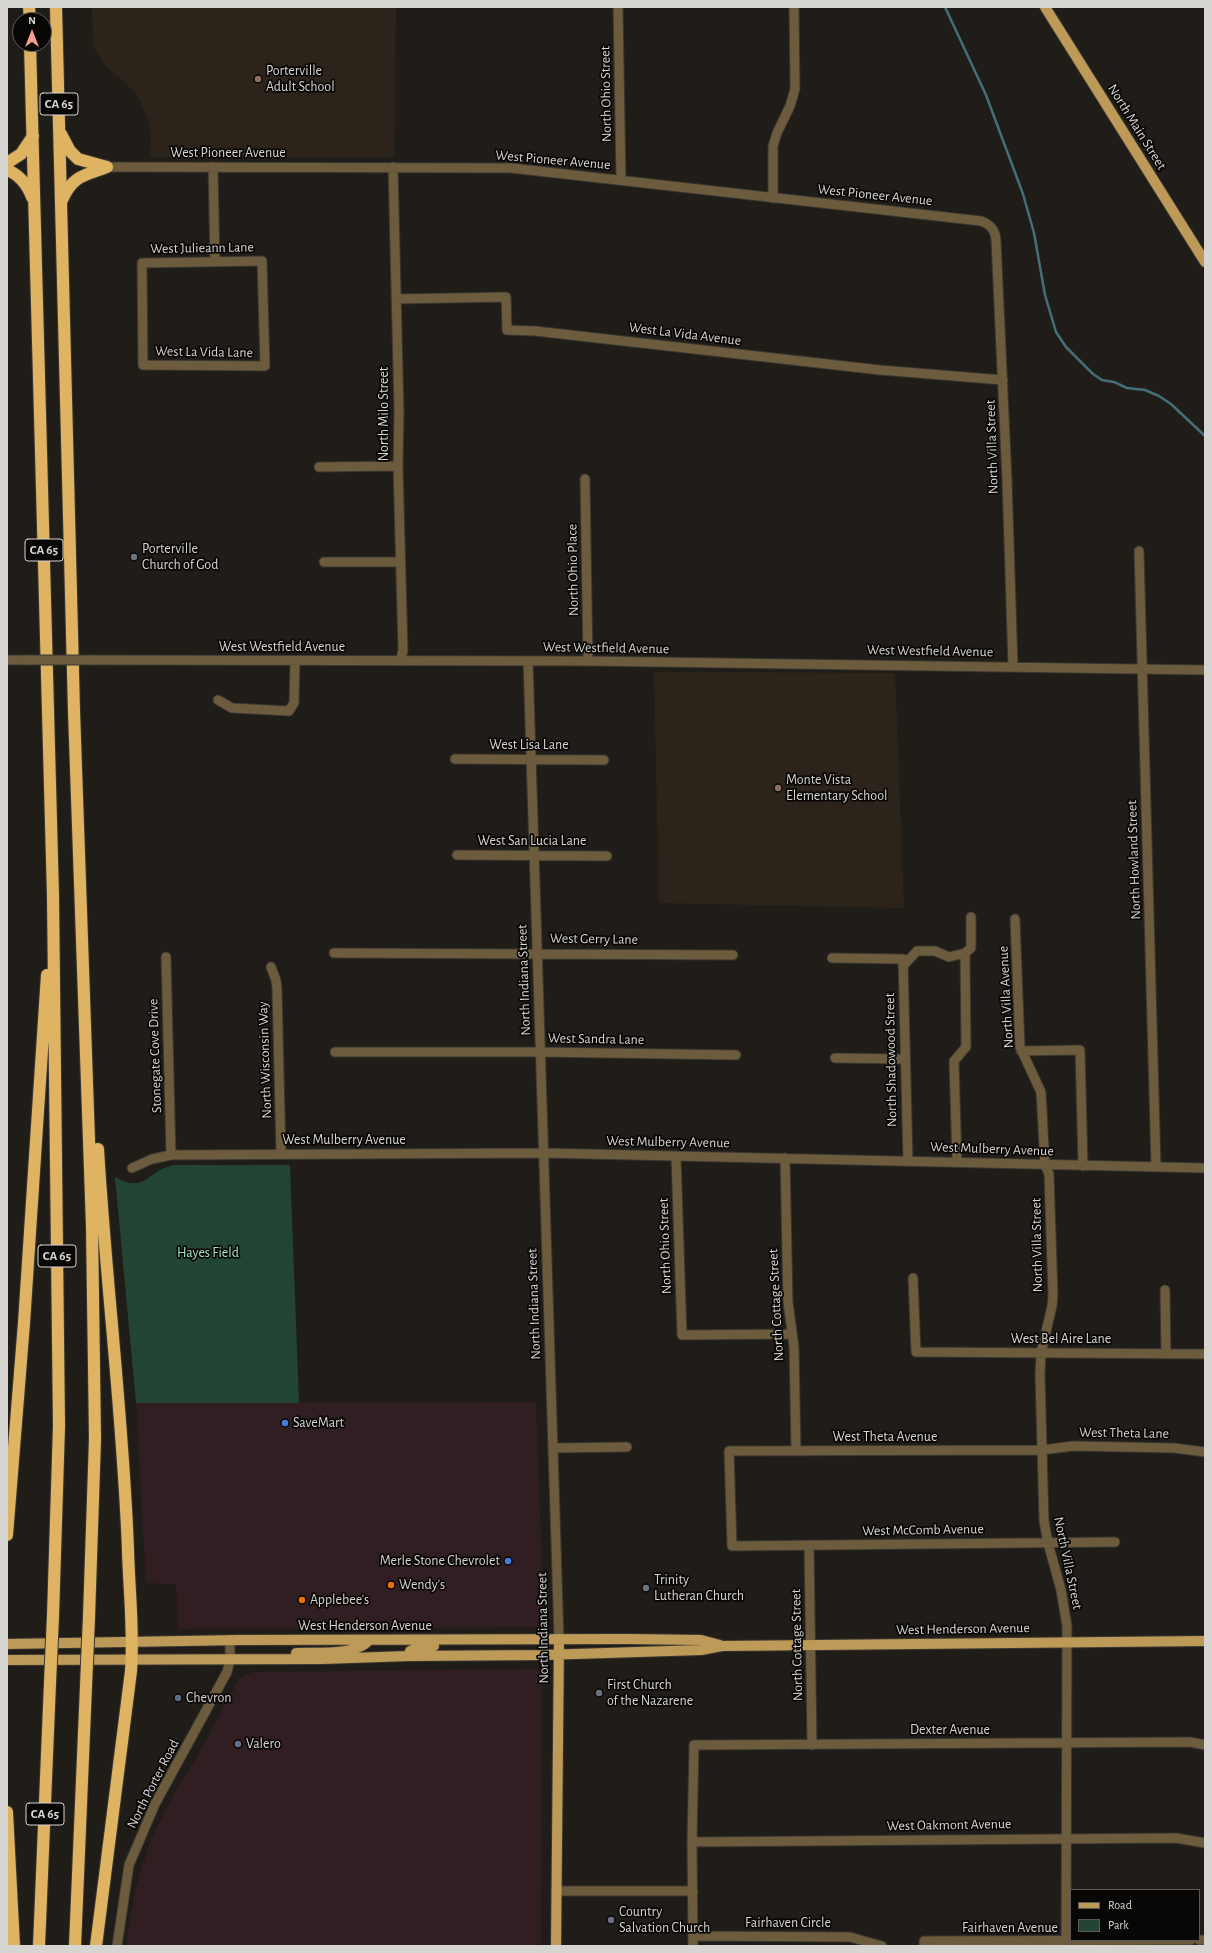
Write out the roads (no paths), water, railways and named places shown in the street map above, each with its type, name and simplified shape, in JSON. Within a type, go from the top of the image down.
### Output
[{"type":"highway","name":"CA 65","points":[[56,7],[74,711],[92,1226],[95,1370],[89,1617],[75,1946]]},
{"type":"highway","name":"CA 65","points":[[30,52],[53,896],[59,1395],[58,1498],[54,1616],[39,1946]]},
{"type":"highway","points":[[60,133],[70,151],[78,159],[106,167]]},
{"type":"highway","points":[[7,163],[21,154],[33,136]]},
{"type":"highway","points":[[61,200],[68,186],[79,177],[106,167]]},
{"type":"highway","points":[[7,170],[20,177],[34,203]]},
{"type":"highway","points":[[7,1534],[24,1323],[53,896]]},
{"type":"highway","points":[[85,1030],[93,1078],[103,1236],[120,1412],[132,1643],[132,1660],[96,1946]]},
{"type":"highway","points":[[7,1812],[14,1946]]},
{"type":"main road","name":"North Main Street","points":[[1045,7],[1205,262]]},
{"type":"main road","name":"West Henderson Avenue","points":[[7,1644],[132,1643],[230,1640],[701,1640],[722,1646]]},
{"type":"main road","points":[[266,1659],[279,1654],[361,1648],[369,1640]]},
{"type":"main road","points":[[409,1656],[410,1651],[421,1646],[457,1645],[471,1640]]},
{"type":"main road","name":"North Indiana Street","points":[[556,1946],[559,1640]]},
{"type":"main road","name":"West Henderson Avenue","points":[[7,1660],[230,1660],[409,1656],[559,1655],[701,1650],[722,1646],[1205,1641]]},
{"type":"street","name":"North Ohio Street","points":[[618,7],[621,180]]},
{"type":"street","points":[[773,198],[773,146],[777,133],[790,106],[795,89],[796,65],[794,7]]},
{"type":"street","name":"West Pioneer Avenue","points":[[106,167],[511,168],[981,222],[993,228]]},
{"type":"street","points":[[213,167],[215,262]]},
{"type":"street","name":"North Milo Street","points":[[394,167],[399,412],[398,466],[403,651],[400,661]]},
{"type":"street","name":"North Villa Street","points":[[993,228],[996,240],[1003,380],[1013,666]]},
{"type":"street","name":"West Julieann Lane","points":[[143,365],[142,263],[262,262],[265,366]]},
{"type":"street","name":"West La Vida Avenue","points":[[396,298],[506,297],[506,330],[535,330],[880,370],[1003,380]]},
{"type":"street","name":"West La Vida Lane","points":[[143,365],[265,366]]},
{"type":"street","points":[[319,467],[398,466]]},
{"type":"street","name":"North Ohio Place","points":[[585,479],[588,662]]},
{"type":"street","name":"North Howland Street","points":[[1139,551],[1156,1167]]},
{"type":"street","points":[[324,562],[400,562]]},
{"type":"street","name":"West Westfield Avenue","points":[[7,660],[528,661],[1013,666],[1205,670]]},
{"type":"street","points":[[218,700],[232,708],[288,710],[294,703],[295,660]]},
{"type":"street","name":"North Indiana Street","points":[[528,661],[559,1640]]},
{"type":"street","name":"West Lisa Lane","points":[[454,759],[604,760]]},
{"type":"street","name":"West San Lucia Lane","points":[[458,855],[607,856]]},
{"type":"street","points":[[832,958],[903,962],[917,951],[935,951],[949,956],[965,953],[971,948],[971,917]]},
{"type":"street","name":"North Villa Avenue","points":[[1015,919],[1020,1048],[1041,1092],[1045,1165]]},
{"type":"street","name":"West Gerry Lane","points":[[334,953],[733,955]]},
{"type":"street","points":[[957,1162],[954,1061],[966,1046],[965,953]]},
{"type":"street","name":"Stonegate Cove Drive","points":[[166,957],[171,1155]]},
{"type":"street","name":"North Shadowood Street","points":[[903,962],[908,1161]]},
{"type":"street","name":"North Wisconsin Way","points":[[271,966],[276,980],[277,989],[281,1154]]},
{"type":"street","points":[[1021,1051],[1080,1050],[1083,1166]]},
{"type":"street","name":"West Sandra Lane","points":[[335,1052],[540,1052],[736,1055]]},
{"type":"street","points":[[835,1058],[905,1059]]},
{"type":"street","name":"West Mulberry Avenue","points":[[132,1168],[152,1159],[171,1155],[543,1153],[1205,1168]]},
{"type":"street","name":"North Ohio Street","points":[[676,1156],[682,1335],[792,1334]]},
{"type":"street","name":"North Cottage Street","points":[[784,1158],[788,1302],[792,1334],[796,1451]]},
{"type":"street","name":"North Villa Street","points":[[1045,1165],[1049,1174],[1053,1295],[1050,1318],[1041,1353],[1043,1508],[1048,1543],[1061,1590],[1068,1642],[1066,1944]]},
{"type":"street","name":"West Bel Aire Lane","points":[[913,1278],[916,1352],[1205,1354]]},
{"type":"street","points":[[1165,1290],[1166,1354]]},
{"type":"street","name":"West Theta Lane","points":[[1042,1450],[1073,1446],[1174,1448],[1205,1452]]},
{"type":"street","points":[[553,1448],[627,1447]]},
{"type":"street","name":"West Theta Avenue","points":[[732,1546],[729,1451],[1042,1450]]},
{"type":"street","name":"West McComb Avenue","points":[[732,1546],[1115,1542]]},
{"type":"street","name":"North Cottage Street","points":[[809,1545],[812,1745]]},
{"type":"street","name":"North Porter Road","points":[[117,1946],[129,1865],[156,1804],[227,1672],[230,1660],[230,1640]]},
{"type":"street","name":"Dexter Avenue","points":[[692,1842],[694,1745],[1190,1742],[1205,1745]]},
{"type":"street","name":"West Oakmont Avenue","points":[[692,1842],[1176,1838],[1205,1843]]},
{"type":"street","points":[[692,1842],[693,1946]]},
{"type":"street","points":[[556,1891],[693,1891]]},
{"type":"street","name":"Fairhaven Circle","points":[[694,1936],[850,1937],[882,1946]]},
{"type":"street","name":"Fairhaven Avenue","points":[[924,1944],[1066,1944],[1160,1941]]},
{"type":"waterway","points":[[945,7],[986,95],[1023,194],[1034,233],[1045,295],[1056,332],[1066,347],[1093,374],[1102,380],[1114,382],[1127,388],[1145,390],[1159,396],[1171,404],[1205,436]]},
{"type":"place","name":"Porterville Adult School","points":[[258,79]]},
{"type":"place","name":"Porterville Church of God","points":[[134,557]]},
{"type":"place","name":"Monte Vista Elementary School","points":[[778,788]]},
{"type":"place","name":"SaveMart","points":[[285,1423]]},
{"type":"place","name":"Merle Stone Chevrolet","points":[[508,1561]]},
{"type":"place","name":"Wendy's","points":[[391,1585]]},
{"type":"place","name":"Trinity Lutheran Church","points":[[646,1588]]},
{"type":"place","name":"Applebee's","points":[[302,1600]]},
{"type":"place","name":"First Church of the Nazarene","points":[[599,1693]]},
{"type":"place","name":"Chevron","points":[[178,1698]]},
{"type":"place","name":"Valero","points":[[238,1744]]},
{"type":"place","name":"Country Salvation Church","points":[[611,1920]]},
{"type":"park label","name":"Hayes Field","points":[[208,1253]]}]
